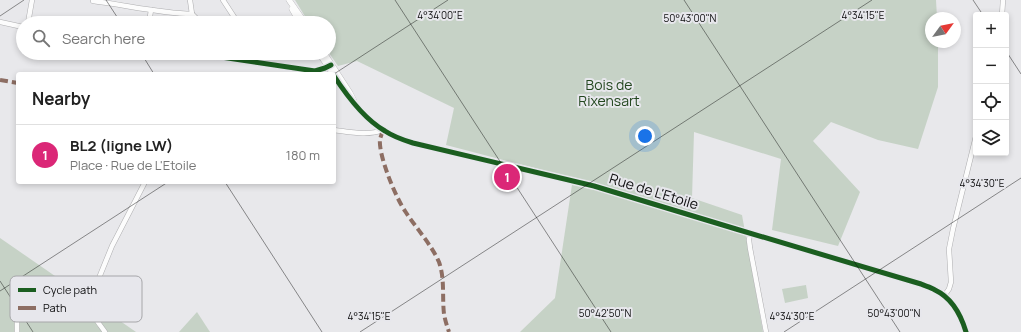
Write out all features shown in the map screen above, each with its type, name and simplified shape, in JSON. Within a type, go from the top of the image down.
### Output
[{"type":"street","points":[[29,16],[32,0]]},
{"type":"street","points":[[93,1],[178,14],[192,14],[190,0]]},
{"type":"street","points":[[223,0],[233,16]]},
{"type":"street","points":[[288,0],[296,16]]},
{"type":"street","points":[[288,0],[300,16]]},
{"type":"street","points":[[1002,12],[1003,0]]},
{"type":"street","points":[[150,16],[151,10]]},
{"type":"street","points":[[0,22],[16,25]]},
{"type":"street","points":[[239,60],[315,71],[330,66]]},
{"type":"street","points":[[261,60],[264,64]]},
{"type":"street","points":[[325,60],[330,66]]},
{"type":"street","points":[[327,60],[330,66]]},
{"type":"street","name":"Rue de L'Etoile","points":[[330,66],[332,72]]},
{"type":"street","name":"Rue de L'Etoile","points":[[330,66],[334,72]]},
{"type":"street","name":"Rue de L'Etoile","points":[[336,74],[350,93],[357,106]]},
{"type":"street","name":"Rue de L'Etoile","points":[[336,80],[347,96],[368,118],[383,130],[399,139],[594,186],[920,284],[936,290],[951,302],[958,311],[966,332]]},
{"type":"street","points":[[336,130],[371,133],[383,130]]},
{"type":"street","points":[[944,296],[952,282],[949,249],[973,148]]},
{"type":"street","points":[[100,276],[112,246],[145,184]]},
{"type":"street","points":[[750,234],[750,244],[766,332]]},
{"type":"street","points":[[16,332],[17,322]]},
{"type":"street","points":[[98,322],[105,332]]},
{"type":"green space","name":"Bois de Rixensart","points":[[295,0],[936,0],[937,12],[925,12],[925,48],[938,48],[938,87],[918,149],[878,140],[831,122],[813,141],[860,192],[838,246],[772,230],[781,159],[694,132],[692,198],[742,215],[763,332],[520,332],[555,298],[573,178],[446,145],[454,108],[357,61],[338,66],[334,60],[336,60],[336,16],[305,16]]},
{"type":"green space","points":[[0,238],[55,276],[10,276],[10,322],[122,322],[136,332],[0,332]]},
{"type":"green space","points":[[806,285],[808,298],[785,303],[782,289]]},
{"type":"green space","points":[[197,312],[210,332],[179,332]]},
{"type":"marked path","points":[[0,80],[16,83]]},
{"type":"marked path","points":[[383,130],[380,139],[380,146],[393,187],[401,205],[436,255],[441,268],[444,314],[449,332]]},
{"type":"cycle path","points":[[241,60],[315,71],[331,65]]},
{"type":"cycle path","points":[[336,79],[363,114],[377,126],[399,138],[413,143],[594,186],[921,284],[941,293],[951,302],[958,313],[966,332]]},
{"type":"place","name":"BL2 (ligne LW)","points":[[507,177]]}]
